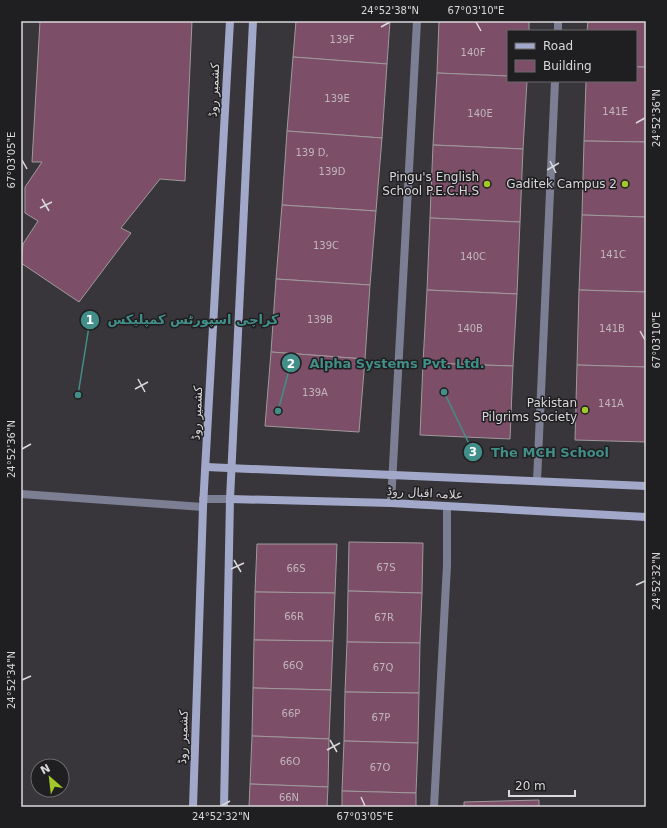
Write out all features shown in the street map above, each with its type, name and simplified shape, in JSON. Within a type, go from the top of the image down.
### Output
[{"type":"main road","name":"کشمیر روڈ","points":[[193,807],[203,503],[230,21]]},
{"type":"main road","points":[[224,807],[230,499],[253,21]]},
{"type":"main road","name":"علامہ اقبال روڈ","points":[[206,467],[646,486]]},
{"type":"main road","name":"علامہ اقبال روڈ","points":[[230,499],[392,503],[646,517]]},
{"type":"street","points":[[392,503],[392,476],[417,21]]},
{"type":"street","points":[[537,482],[555,82]]},
{"type":"street","name":"علامہ اقبال روڈ","points":[[21,494],[203,503],[230,499]]},
{"type":"street","points":[[434,807],[447,565],[447,506]]},
{"type":"building","points":[[40,21],[192,21],[185,181],[160,179],[121,228],[131,233],[79,302],[21,263],[23,244],[38,221],[25,213],[25,187],[42,162],[32,162]]},
{"type":"building","points":[[296,21],[390,21],[387,64],[293,57]]},
{"type":"building","points":[[439,21],[529,21],[529,30],[507,30],[507,76],[437,73]]},
{"type":"building","points":[[588,21],[646,21],[646,67],[637,67],[637,30],[587,30]]},
{"type":"building","points":[[293,57],[387,64],[382,138],[287,131]]},
{"type":"building","points":[[637,67],[646,67],[646,142],[584,141],[586,82],[637,82]]},
{"type":"building","points":[[437,73],[507,76],[507,82],[527,82],[523,149],[433,145]]},
{"type":"building","points":[[287,131],[382,138],[376,211],[282,205]]},
{"type":"building","points":[[584,141],[646,142],[646,217],[582,215]]},
{"type":"building","points":[[433,145],[523,149],[520,222],[430,218]]},
{"type":"building","points":[[282,205],[376,211],[370,285],[276,279]]},
{"type":"building","points":[[582,215],[646,217],[646,292],[579,290]]},
{"type":"building","points":[[430,218],[520,222],[517,294],[427,290]]},
{"type":"building","points":[[276,279],[370,285],[365,359],[271,352]]},
{"type":"building","points":[[427,290],[517,294],[513,366],[423,363]]},
{"type":"building","points":[[579,290],[646,292],[646,367],[577,365]]},
{"type":"building","points":[[271,352],[365,359],[359,432],[265,426]]},
{"type":"building","points":[[423,363],[513,366],[510,439],[420,435]]},
{"type":"building","points":[[577,365],[646,367],[646,442],[575,440]]},
{"type":"building","points":[[349,542],[423,543],[422,593],[348,591]]},
{"type":"building","points":[[257,544],[337,544],[335,593],[255,592]]},
{"type":"building","points":[[348,591],[422,593],[420,643],[347,642]]},
{"type":"building","points":[[255,592],[335,593],[333,641],[254,640]]},
{"type":"building","points":[[254,640],[333,641],[331,690],[253,688]]},
{"type":"building","points":[[347,642],[420,643],[419,693],[345,692]]},
{"type":"building","points":[[253,688],[331,690],[329,739],[252,736]]},
{"type":"building","points":[[345,692],[419,693],[418,743],[344,741]]},
{"type":"building","points":[[252,736],[329,739],[328,787],[250,784]]},
{"type":"building","points":[[344,741],[418,743],[416,793],[342,791]]},
{"type":"building","points":[[250,784],[328,787],[327,807],[249,807]]},
{"type":"building","points":[[342,791],[416,793],[416,807],[342,807]]},
{"type":"building","points":[[539,800],[539,807],[464,807],[464,802]]},
{"type":"place","name":"Pingu's English School P.E.C.H.S","points":[[487,184]]},
{"type":"place","name":"Gaditek Campus 2","points":[[625,184]]},
{"type":"place","name":"The MCH School","points":[[444,392]]},
{"type":"place","name":"کراچی اسپورٹس کمپلیکس","points":[[78,395]]},
{"type":"place","name":"Pakistan Pilgrims Society","points":[[585,410]]},
{"type":"place","name":"Alpha Systems Pvt. Ltd.","points":[[278,411]]}]
